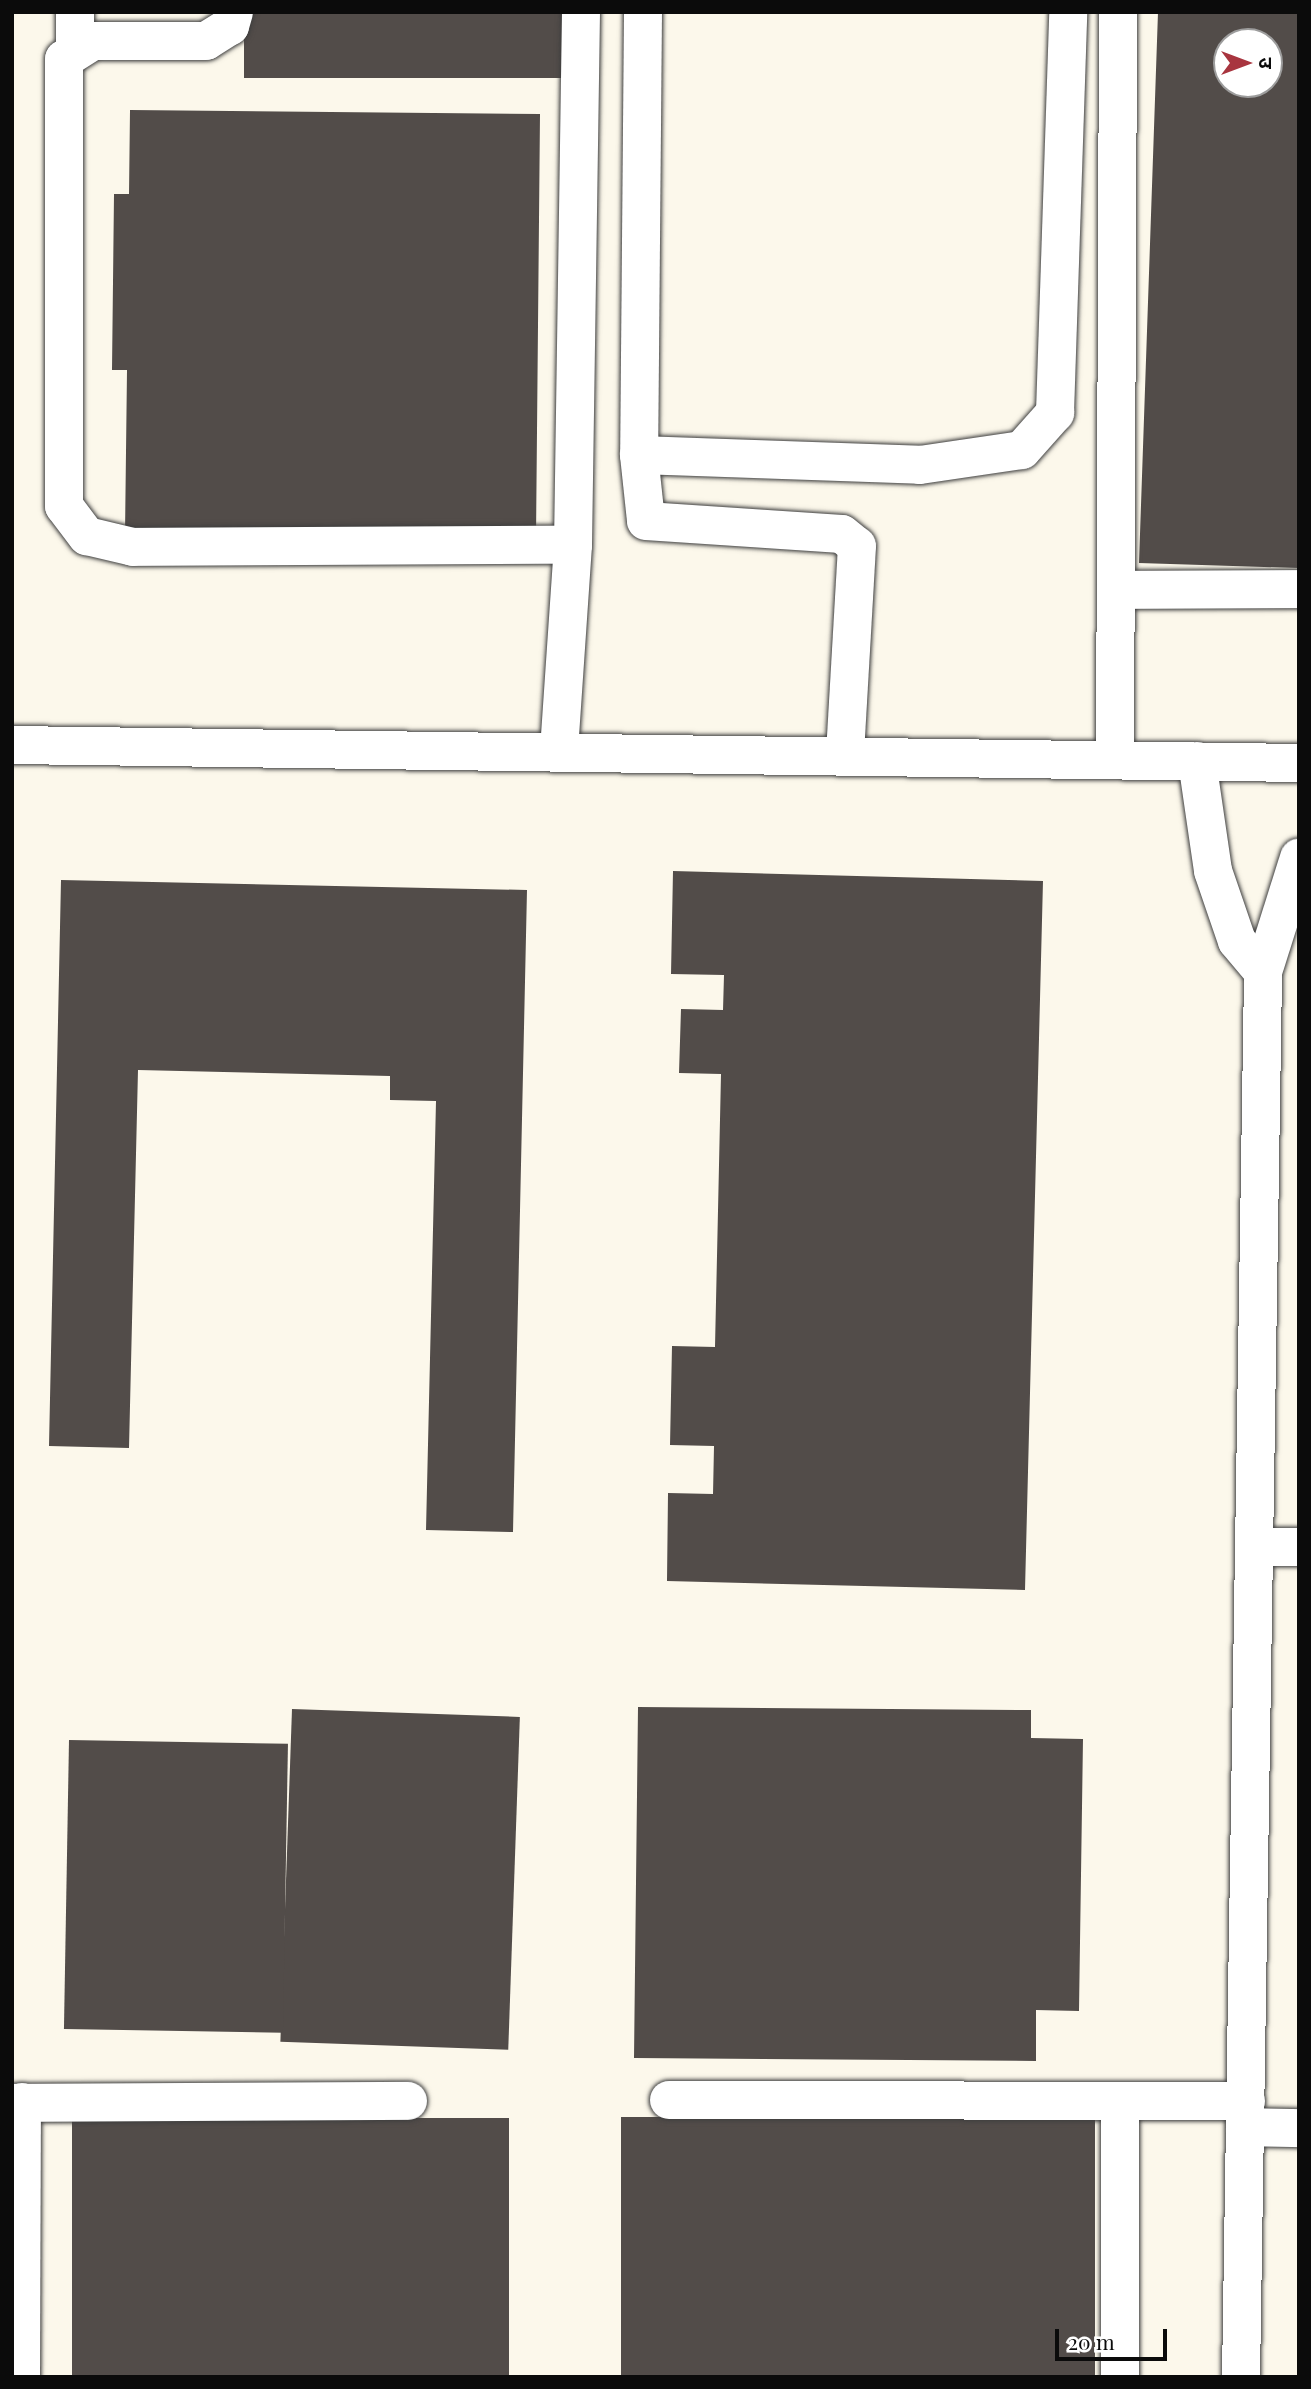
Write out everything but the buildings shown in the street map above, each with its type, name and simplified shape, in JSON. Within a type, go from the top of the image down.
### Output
[{"type":"lane","points":[[234,12],[230,26],[206,41],[93,41],[75,30],[64,58],[64,506],[86,536],[133,547],[573,545]]},
{"type":"lane","points":[[559,752],[573,545],[581,12]]},
{"type":"lane","points":[[643,12],[639,455],[646,521],[842,534],[857,547],[845,756]]},
{"type":"lane","points":[[639,455],[920,465],[1022,450],[1055,413],[1068,12]]},
{"type":"lane","points":[[1115,760],[1118,12]]},
{"type":"lane","points":[[1116,590],[1299,589]]},
{"type":"lane","points":[[12,745],[1299,763]]},
{"type":"lane","points":[[1197,761],[1213,871],[1237,941],[1262,972]]},
{"type":"lane","points":[[1241,2377],[1262,972],[1299,858]]},
{"type":"lane","points":[[1255,1547],[1299,1548]]},
{"type":"lane","points":[[669,2100],[1120,2101],[1246,2114],[1299,2128]]},
{"type":"lane","points":[[20,2377],[17,2102],[408,2101]]},
{"type":"lane","points":[[1120,2101],[1120,2377]]}]
